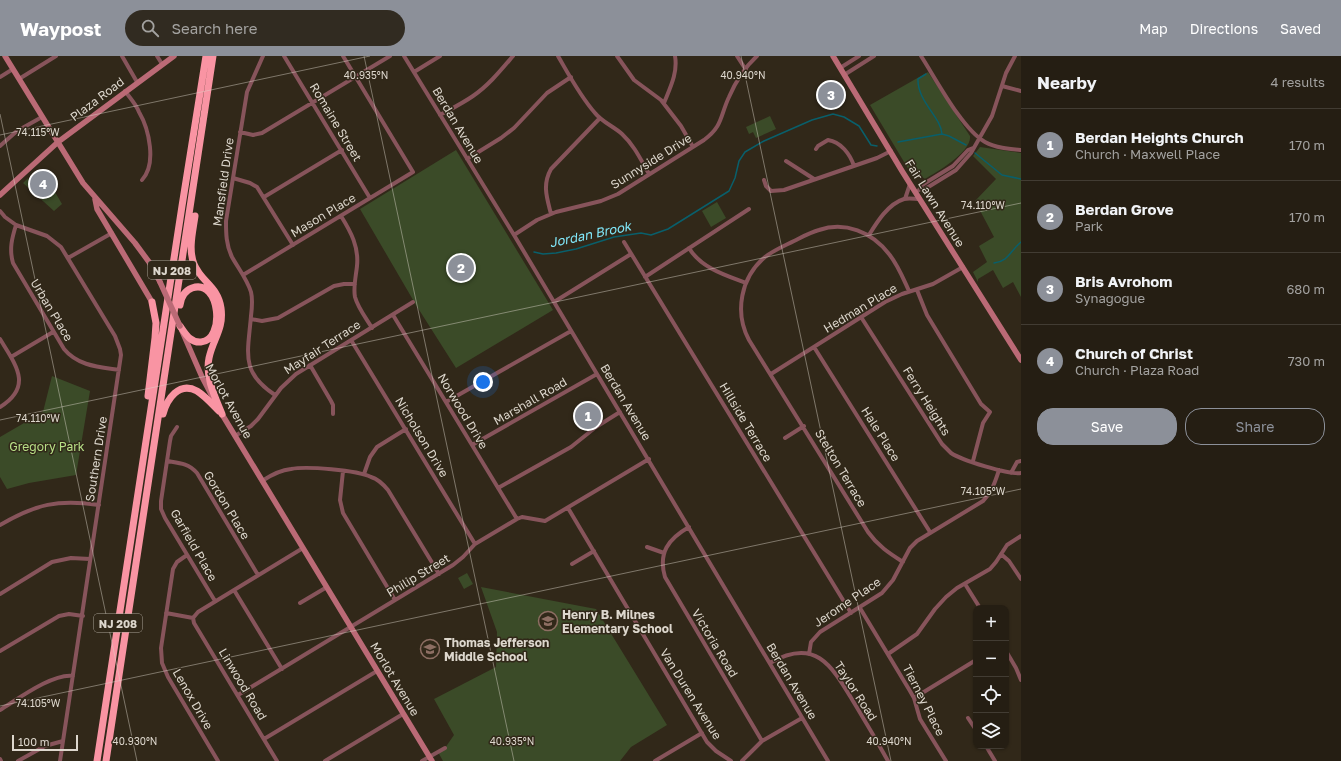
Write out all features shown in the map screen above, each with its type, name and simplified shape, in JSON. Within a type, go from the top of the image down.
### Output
[{"type":"highway","name":"NJ 208","points":[[97,761],[206,56]]},
{"type":"highway","name":"NJ 208","points":[[106,761],[214,56]]},
{"type":"highway","points":[[214,56],[205,145],[191,248],[194,266],[214,289],[220,306],[221,325],[209,357],[208,367],[211,385],[222,414]]},
{"type":"highway","points":[[170,346],[180,301],[184,294],[190,289],[196,287],[206,290],[212,296],[216,313],[216,324],[211,337],[204,342],[196,342],[185,334],[180,326]]},
{"type":"highway","points":[[139,484],[155,338],[156,323],[152,302]]},
{"type":"highway","points":[[155,445],[167,402],[172,395],[180,390],[188,388],[196,391],[222,414]]},
{"type":"street","name":"Morlot Avenue","points":[[5,56],[77,175],[95,199],[136,243],[149,262],[160,282],[202,377],[222,414],[430,759]]},
{"type":"street","points":[[19,79],[56,56]]},
{"type":"street","points":[[122,56],[137,82]]},
{"type":"street","points":[[157,56],[162,64]]},
{"type":"street","name":"Plaza Road","points":[[0,195],[58,142],[174,56]]},
{"type":"street","name":"Mansfield Drive","points":[[264,56],[247,92],[226,221],[226,234],[230,250],[251,293],[253,305],[248,352],[250,366],[259,383],[275,395]]},
{"type":"street","name":"Romaine Street","points":[[284,56],[370,198]]},
{"type":"street","points":[[343,56],[356,77]]},
{"type":"street","points":[[240,132],[253,135],[262,133],[390,56]]},
{"type":"street","name":"Berdan Avenue","points":[[404,56],[514,234],[828,761]]},
{"type":"street","points":[[414,72],[440,56]]},
{"type":"street","points":[[440,115],[482,89],[513,56]]},
{"type":"street","points":[[558,56],[591,108],[600,118],[627,139],[650,174]]},
{"type":"street","points":[[617,56],[634,80],[653,93],[664,103],[681,126],[693,147]]},
{"type":"street","points":[[664,103],[674,78],[676,64],[675,56]]},
{"type":"street","points":[[737,56],[746,70]]},
{"type":"street","name":"Sunnyside Drive","points":[[514,234],[537,220],[551,214],[610,198],[708,137],[716,129],[732,91],[757,56]]},
{"type":"street","name":"Fair Lawn Avenue","points":[[833,56],[910,184],[918,190],[920,199],[1021,360]]},
{"type":"street","points":[[840,68],[859,56]]},
{"type":"street","points":[[844,75],[874,56]]},
{"type":"street","points":[[921,56],[969,129],[980,138],[994,145],[1021,150]]},
{"type":"street","points":[[918,190],[922,185],[953,166],[968,150],[973,147],[980,138],[992,116],[1009,66],[1015,56]]},
{"type":"street","points":[[0,77],[13,69]]},
{"type":"street","name":"Mason Place","points":[[243,275],[413,172],[356,77]]},
{"type":"street","points":[[467,158],[501,138],[514,128],[547,93],[570,77]]},
{"type":"street","points":[[1002,86],[1021,91]]},
{"type":"street","points":[[125,91],[140,112],[148,136],[150,152],[149,168],[148,173],[142,180]]},
{"type":"street","points":[[0,146],[12,136],[42,117]]},
{"type":"street","points":[[551,214],[546,191],[546,180],[551,169],[600,118]]},
{"type":"street","points":[[816,149],[828,140],[833,142],[849,154],[854,166]]},
{"type":"street","points":[[264,197],[342,150]]},
{"type":"street","points":[[764,180],[766,186],[771,191],[784,190],[877,158],[891,151]]},
{"type":"street","points":[[786,161],[814,179]]},
{"type":"street","points":[[233,178],[254,185],[264,197],[293,245]]},
{"type":"street","points":[[905,198],[910,184]]},
{"type":"street","points":[[908,291],[899,269],[889,254],[869,235],[885,212],[892,206],[905,198],[920,199]]},
{"type":"street","points":[[95,199],[97,209],[108,230],[112,233],[152,302]]},
{"type":"street","points":[[645,277],[749,209]]},
{"type":"street","name":"Southern Drive","points":[[0,211],[16,225],[52,239],[61,247],[118,342],[121,355],[74,676],[60,761]]},
{"type":"street","points":[[341,216],[352,235],[356,248],[357,264],[355,291],[357,303],[372,328]]},
{"type":"street","name":"Urban Place","points":[[16,225],[10,246],[12,263],[64,349],[76,360],[86,365],[119,370]]},
{"type":"street","name":"Stelton Terrace","points":[[869,235],[858,230],[844,227],[831,227],[819,230],[766,256],[755,267],[746,283],[741,298],[742,324],[749,340],[804,426],[874,541],[903,562]]},
{"type":"street","points":[[68,258],[112,233]]},
{"type":"street","name":"Hillside Terrace","points":[[624,242],[851,613]]},
{"type":"street","points":[[689,248],[694,256],[702,263],[725,275],[746,283]]},
{"type":"street","points":[[554,302],[631,254]]},
{"type":"street","name":"Hedman Place","points":[[771,374],[885,302],[908,291],[917,290],[933,284],[963,267]]},
{"type":"street","points":[[251,319],[262,321],[278,318],[334,286],[355,284]]},
{"type":"street","points":[[917,290],[926,315],[981,404],[990,412],[983,423],[973,462]]},
{"type":"street","name":"Mayfair Terrace","points":[[235,436],[251,426],[258,419],[266,410],[275,395],[288,381],[310,365],[413,302]]},
{"type":"street","name":"Norwood Drive","points":[[393,315],[517,519]]},
{"type":"street","name":"Ferry Heights","points":[[861,317],[942,444],[952,453],[973,462],[1011,473],[1021,473]]},
{"type":"street","points":[[446,402],[571,331]]},
{"type":"street","points":[[11,357],[53,332]]},
{"type":"street","points":[[0,338],[20,375],[19,384],[13,397],[0,407]]},
{"type":"street","name":"Nicholson Drive","points":[[351,340],[475,544]]},
{"type":"street","name":"Hale Place","points":[[814,347],[930,532]]},
{"type":"street","points":[[310,365],[331,400],[333,405],[332,414]]},
{"type":"street","name":"Marshall Road","points":[[472,445],[597,374]]},
{"type":"street","points":[[498,488],[571,447],[596,427],[620,412]]},
{"type":"street","points":[[785,438],[804,426]]},
{"type":"street","name":"Garfield Place","points":[[177,427],[171,436],[161,509],[215,601]]},
{"type":"street","points":[[364,474],[370,457],[377,447],[406,429]]},
{"type":"street","points":[[517,519],[522,518],[545,521],[649,460]]},
{"type":"street","name":"Gordon Place","points":[[167,461],[185,464],[190,466],[197,473],[258,575]]},
{"type":"street","points":[[1011,473],[1017,462],[1021,461]]},
{"type":"street","points":[[262,481],[283,470],[297,468],[364,474],[378,480],[388,490],[439,574]]},
{"type":"street","name":"Jerome Place","points":[[809,654],[811,642],[816,635],[882,593],[893,580],[910,548],[917,540],[983,501],[990,494],[999,470]]},
{"type":"street","points":[[343,471],[340,500],[343,513],[395,600]]},
{"type":"street","points":[[0,525],[23,512],[47,504],[69,502],[99,505]]},
{"type":"street","name":"Van Duren Avenue","points":[[568,508],[711,747],[731,761]]},
{"type":"street","name":"Philip Street","points":[[238,695],[439,574],[458,562],[475,544],[517,519]]},
{"type":"street","points":[[647,547],[664,553],[666,547],[674,537],[689,527]]},
{"type":"street","points":[[888,654],[917,634],[940,603],[951,593],[990,569],[1007,545],[1021,536]]},
{"type":"street","points":[[166,613],[193,618],[198,612],[215,601],[303,548]]},
{"type":"street","points":[[572,564],[594,551]]},
{"type":"street","name":"Victoria Road","points":[[664,553],[663,571],[668,583],[762,741]]},
{"type":"street","points":[[1001,554],[1009,561],[1021,579]]},
{"type":"street","name":"Lenox Drive","points":[[187,555],[177,562],[173,569],[161,648],[162,663],[218,761]]},
{"type":"street","points":[[0,594],[52,562],[71,558],[90,559]]},
{"type":"street","points":[[965,584],[978,605]]},
{"type":"street","points":[[300,604],[326,587]]},
{"type":"street","points":[[234,590],[282,669]]},
{"type":"street","name":"Tierney Place","points":[[860,608],[914,698],[920,719],[946,761]]},
{"type":"street","points":[[0,651],[59,616],[69,614],[83,616]]},
{"type":"street","name":"Linwood Road","points":[[193,618],[194,623],[277,761]]},
{"type":"street","points":[[770,663],[780,657],[794,654],[809,654]]},
{"type":"street","name":"Taylor Road","points":[[809,654],[824,661],[836,673],[888,761]]},
{"type":"street","points":[[1009,656],[1021,680]]},
{"type":"street","points":[[914,698],[973,662]]},
{"type":"street","points":[[264,739],[377,670]]},
{"type":"street","points":[[0,710],[48,681],[66,676],[74,676]]},
{"type":"street","points":[[325,761],[403,714]]},
{"type":"street","points":[[742,761],[762,741],[802,718]]},
{"type":"street","points":[[968,718],[973,726]]},
{"type":"street","points":[[655,761],[661,760],[702,733]]},
{"type":"street","points":[[18,761],[45,746],[63,741]]},
{"type":"street","points":[[422,761],[430,759],[445,748]]},
{"type":"street","points":[[988,749],[995,761]]},
{"type":"green space","points":[[928,72],[970,136],[966,148],[960,155],[945,167],[925,179],[921,176],[913,177],[870,105]]},
{"type":"green space","points":[[770,116],[776,129],[756,138],[753,132],[749,134],[746,127]]},
{"type":"green space","points":[[980,147],[1021,153],[1021,297],[1013,282],[1003,288],[993,270],[978,279],[978,282],[973,272],[987,262],[979,246],[994,237],[975,201],[996,179],[973,156]]},
{"type":"green space","points":[[456,150],[553,310],[456,368],[416,305],[360,209]]},
{"type":"green space","points":[[28,178],[38,190],[42,187],[47,192],[52,187],[62,204],[54,211],[23,183]]},
{"type":"green space","points":[[717,202],[726,218],[711,227],[702,211]]},
{"type":"green space","name":"Gregory Park","points":[[52,376],[90,391],[76,475],[29,483],[7,489],[0,477],[0,437],[43,412]]},
{"type":"green space","points":[[467,573],[473,584],[464,589],[458,578]]},
{"type":"green space","points":[[481,587],[596,609],[667,725],[631,747],[620,761],[443,761],[438,752],[445,748],[454,735],[434,699],[496,667],[497,632]]},
{"type":"waterway","points":[[926,74],[918,79],[919,87],[925,102],[938,121],[942,134]]},
{"type":"waterway","name":"Jordan Brook","points":[[534,252],[543,254],[556,253],[576,249],[614,237],[641,233],[651,235],[668,229],[729,191],[735,178],[739,161],[745,152],[764,141],[812,120],[833,114],[844,117],[859,126],[871,145],[877,146]]},
{"type":"waterway","name":"Jordan Brook","points":[[898,142],[942,134],[966,145]]},
{"type":"waterway","name":"Jordan Brook","points":[[975,153],[1002,175],[1021,179]]},
{"type":"waterway","points":[[994,263],[1006,258],[1021,242]]},
{"type":"place","name":"Bris Avrohom","points":[[831,95]]},
{"type":"place","name":"Church of Christ","points":[[43,184]]},
{"type":"place","name":"Berdan Grove","points":[[461,268]]},
{"type":"place","name":"Berdan Heights Church","points":[[588,416]]},
{"type":"place","name":"Henry B. Milnes Elementary School","points":[[548,621]]},
{"type":"place","name":"Thomas Jefferson Middle School","points":[[430,649]]}]
